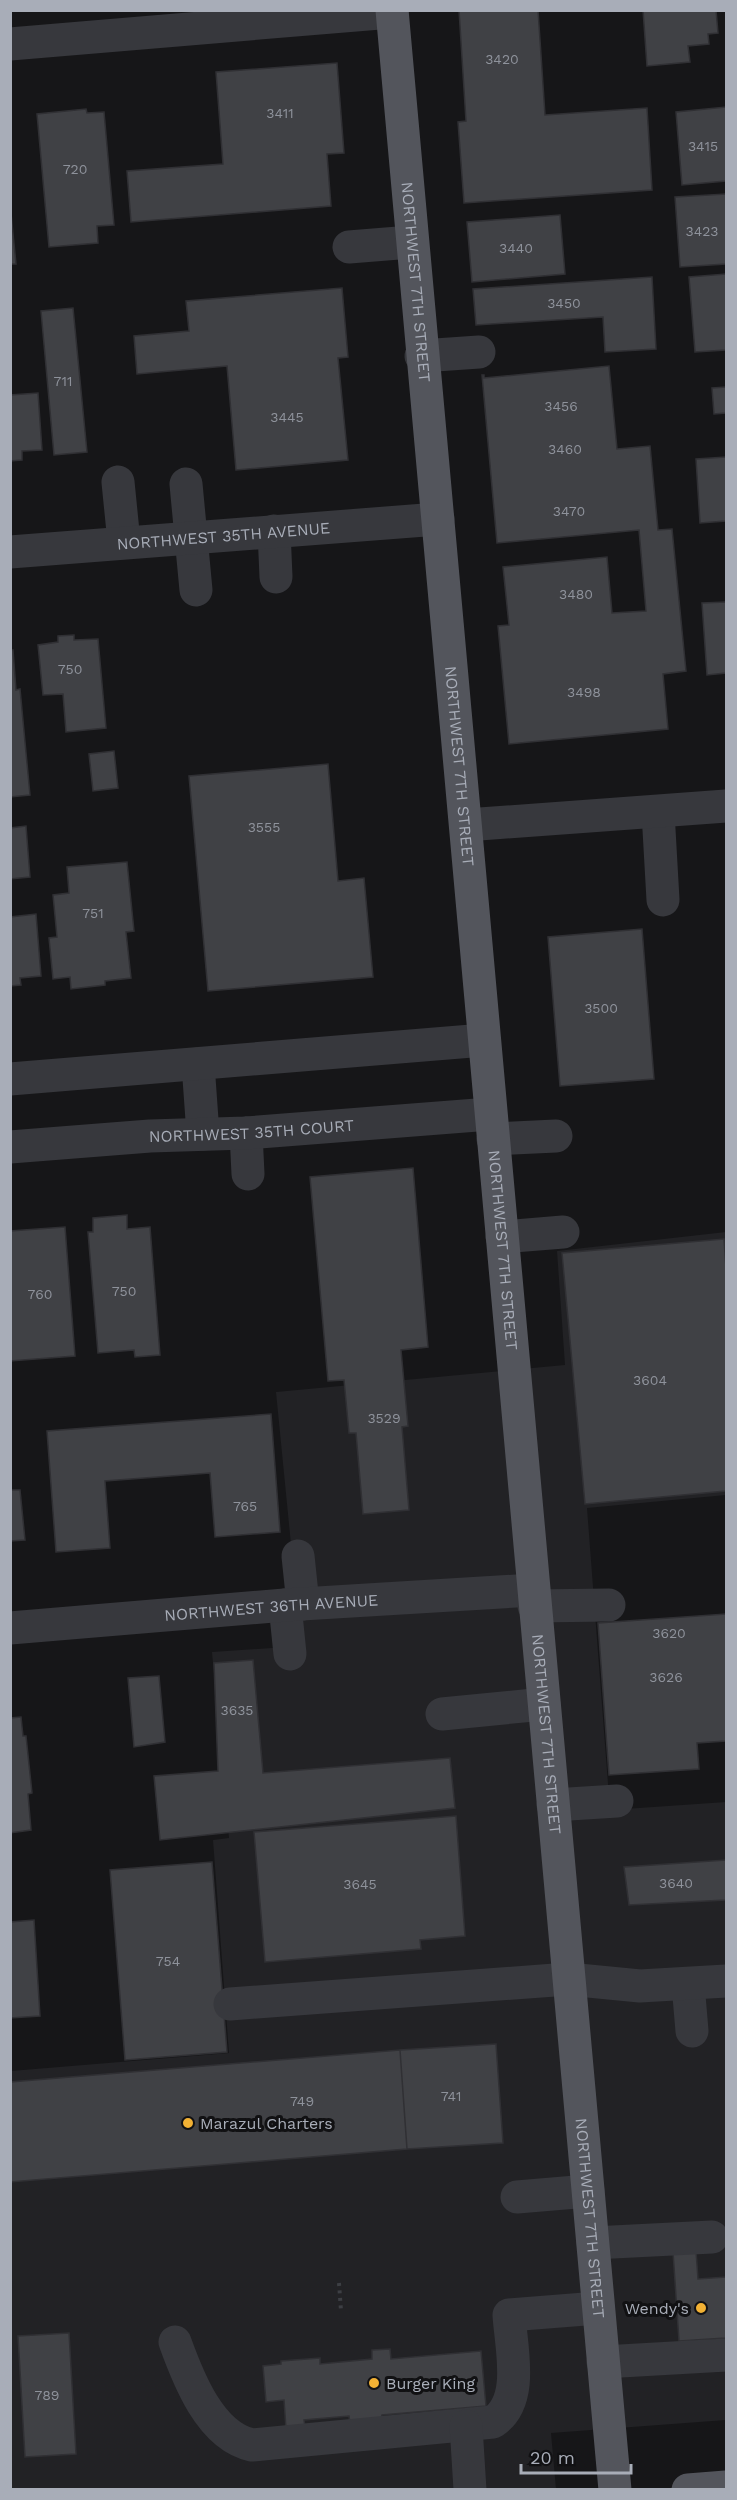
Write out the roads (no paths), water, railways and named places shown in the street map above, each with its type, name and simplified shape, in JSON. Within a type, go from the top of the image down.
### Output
[{"type":"main road","name":"NORTHWEST 7TH STREET","points":[[392,11],[421,356],[466,825],[615,2490]]},
{"type":"main road","points":[[688,2490],[726,2487]]},
{"type":"street","points":[[10,44],[77,24],[392,11]]},
{"type":"street","points":[[349,247],[411,242]]},
{"type":"street","points":[[421,356],[479,352]]},
{"type":"street","points":[[118,482],[124,542]]},
{"type":"street","points":[[186,484],[196,590]]},
{"type":"street","name":"NORTHWEST 35TH AVENUE","points":[[10,552],[438,519]]},
{"type":"street","points":[[274,531],[276,577]]},
{"type":"street","points":[[466,825],[726,806]]},
{"type":"street","points":[[658,812],[663,900]]},
{"type":"street","points":[[10,1079],[484,1040]]},
{"type":"street","points":[[198,1064],[203,1134]]},
{"type":"street","name":"NORTHWEST 35TH COURT","points":[[10,1147],[150,1136],[492,1127],[556,1136]]},
{"type":"street","points":[[246,1133],[248,1174]]},
{"type":"street","points":[[502,1237],[563,1232]]},
{"type":"street","points":[[290,1654],[298,1556]]},
{"type":"street","name":"NORTHWEST 36TH AVENUE","points":[[10,1628],[294,1605],[534,1598],[609,1605]]},
{"type":"street","points":[[442,1714],[544,1704]]},
{"type":"street","points":[[553,1805],[617,1801]]},
{"type":"street","points":[[230,2004],[568,1979],[640,1986],[726,1981]]},
{"type":"street","points":[[688,1984],[692,2031]]},
{"type":"street","points":[[517,2197],[588,2191]]},
{"type":"street","points":[[593,2243],[712,2237]]},
{"type":"street","points":[[175,2342],[191,2386],[212,2416],[227,2432],[242,2443],[252,2445],[493,2422],[509,2405],[514,2390],[509,2315],[598,2308]]},
{"type":"street","points":[[603,2362],[726,2355]]},
{"type":"street","points":[[466,2426],[470,2490]]},
{"type":"place","name":"Marazul Charters","points":[[188,2123]]},
{"type":"place","name":"Wendy's","points":[[701,2308]]},
{"type":"place","name":"Burger King","points":[[374,2383]]}]
